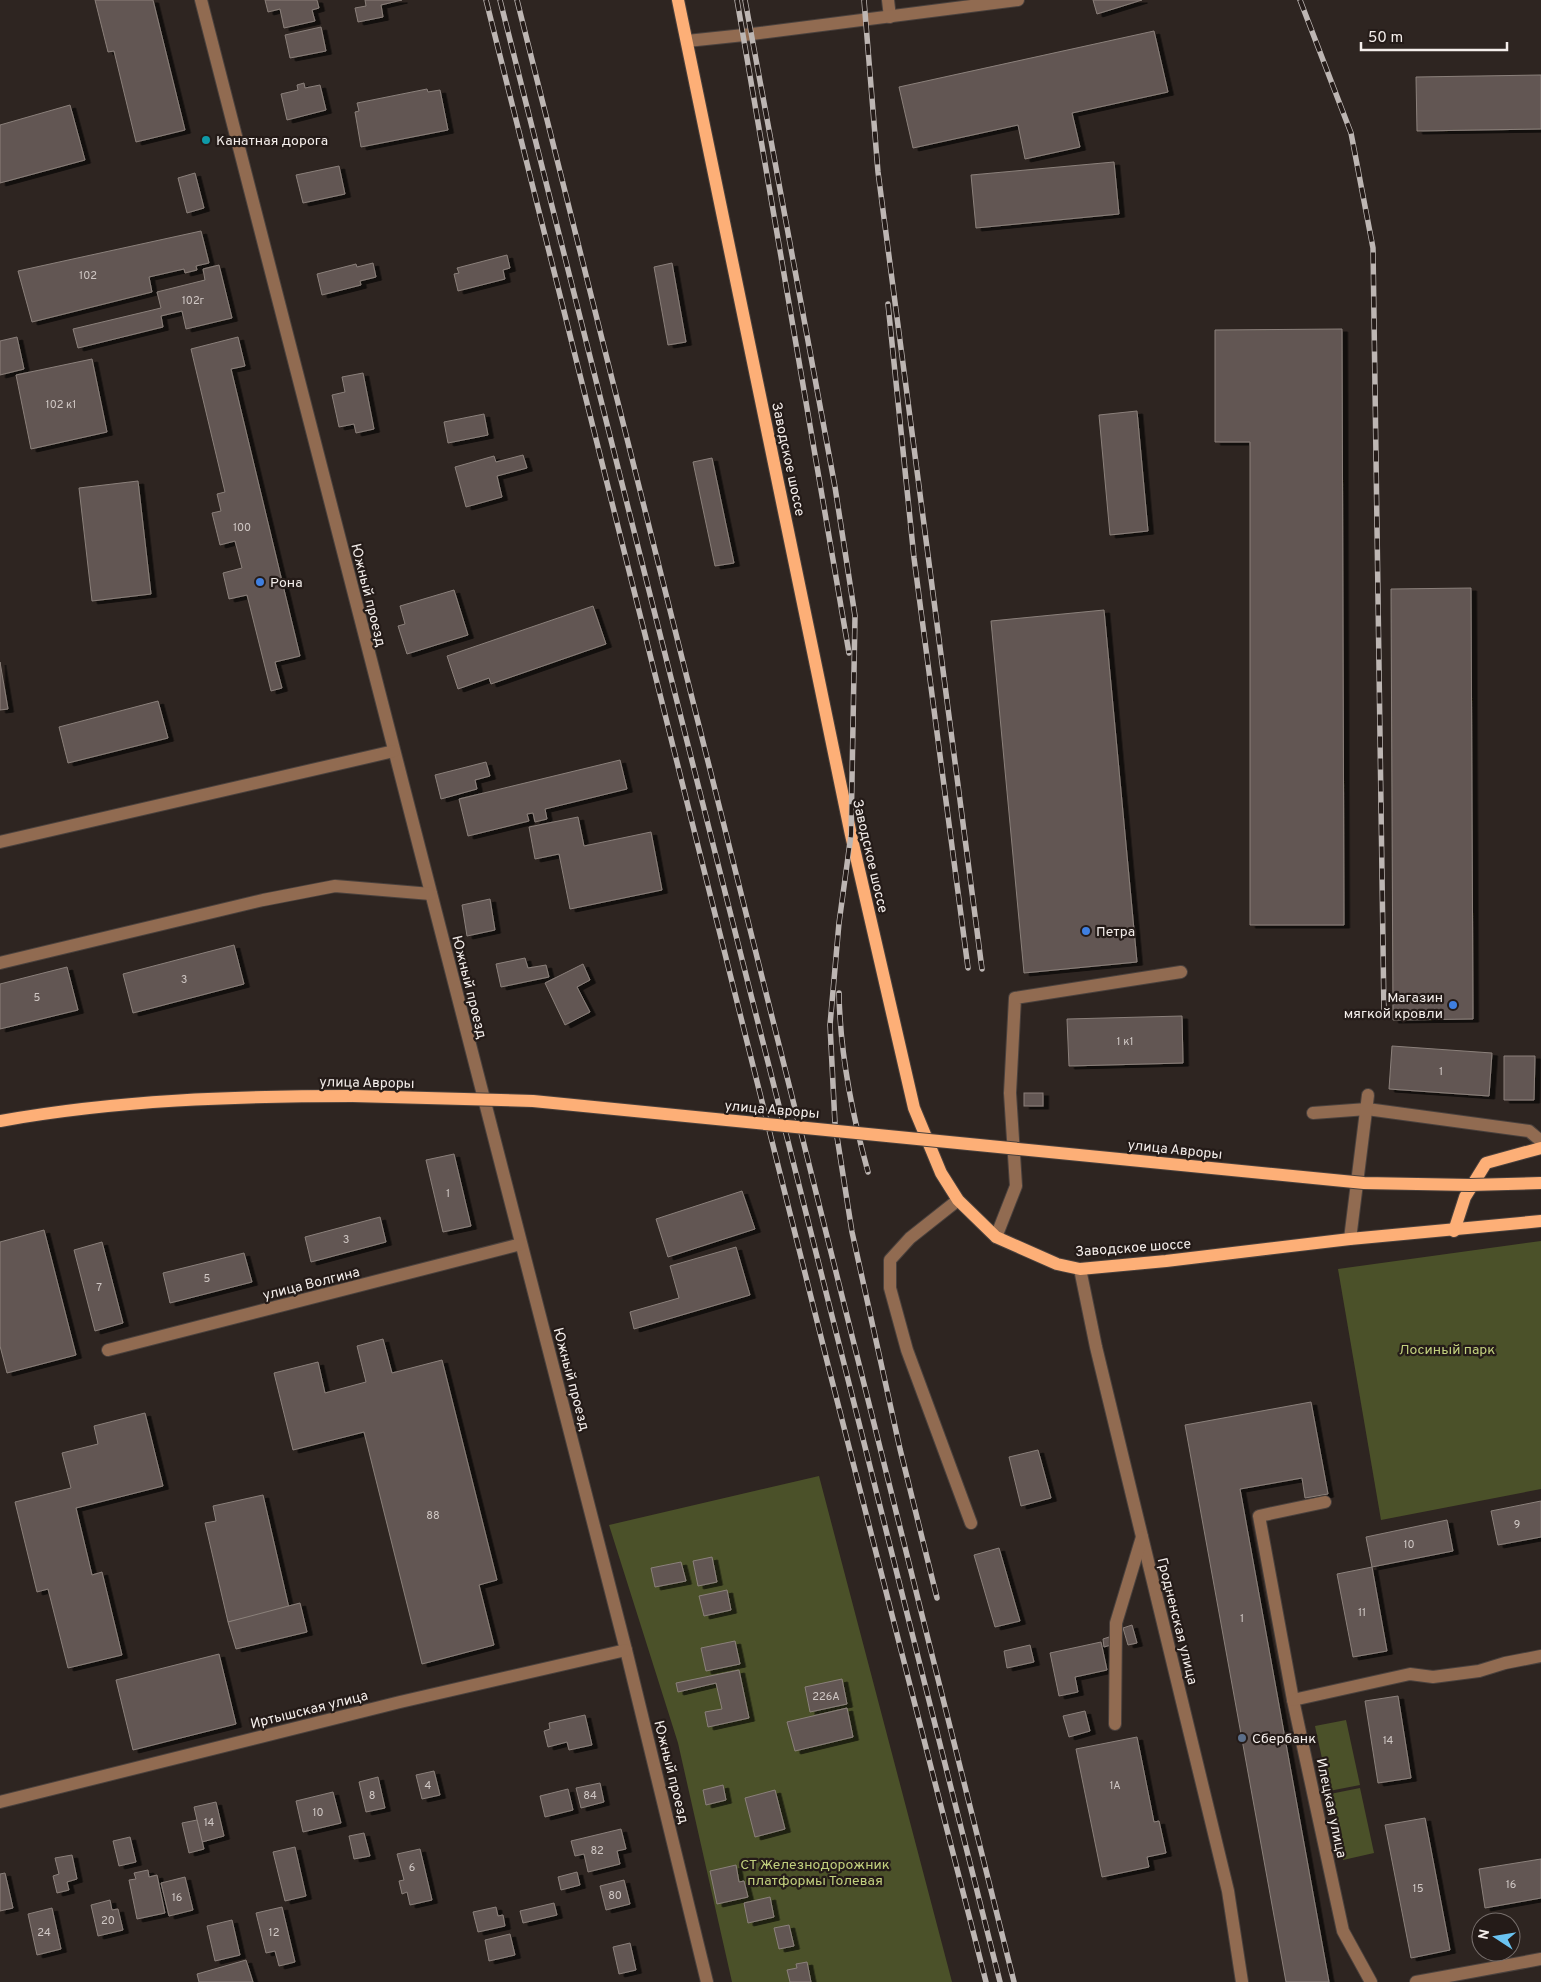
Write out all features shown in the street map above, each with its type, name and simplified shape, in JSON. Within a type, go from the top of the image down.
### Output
[{"type":"main road","name":"Заводское шоссе","points":[[678,0],[851,835],[914,1108],[941,1173],[958,1200],[996,1237],[1057,1264],[1080,1269],[1350,1239],[1454,1231],[1541,1221]]},
{"type":"main road","name":"улица Авроры","points":[[0,1121],[43,1113],[188,1099],[353,1096],[533,1101],[1364,1183],[1541,1184]]},
{"type":"main road","points":[[1454,1231],[1465,1197],[1486,1162],[1541,1148]]},
{"type":"street","name":"Южный проезд","points":[[201,0],[626,1650],[707,1982]]},
{"type":"street","points":[[888,0],[890,17]]},
{"type":"street","points":[[687,40],[890,17],[1018,0]]},
{"type":"street","points":[[0,842],[394,751]]},
{"type":"street","points":[[0,963],[263,900],[335,886],[431,894]]},
{"type":"street","points":[[996,1237],[1016,1186],[1010,1093],[1015,998],[1181,972]]},
{"type":"street","points":[[1350,1239],[1368,1095]]},
{"type":"street","points":[[1313,1113],[1366,1109],[1529,1131],[1541,1140]]},
{"type":"street","points":[[958,1200],[910,1238],[890,1260],[890,1288],[907,1350],[971,1523]]},
{"type":"street","name":"улица Волгина","points":[[108,1350],[521,1244]]},
{"type":"street","name":"Гродненская улица","points":[[1080,1269],[1228,1891],[1242,1982]]},
{"type":"street","name":"Илецкая улица","points":[[1325,1502],[1259,1516],[1293,1700],[1343,1931],[1371,1982]]},
{"type":"street","points":[[1115,1724],[1116,1623],[1142,1536]]},
{"type":"street","name":"Иртышская улица","points":[[0,1802],[400,1702],[626,1650]]},
{"type":"street","points":[[1293,1700],[1410,1674],[1433,1677],[1479,1671],[1505,1663],[1541,1656]]},
{"type":"street","points":[[1416,1982],[1541,1959]]},
{"type":"green space","name":"Лосиный парк","points":[[1541,1241],[1541,1489],[1381,1520],[1338,1269]]},
{"type":"green space","name":"СТ Железнодорожник платформы Толевая","points":[[819,1476],[952,1982],[732,1982],[678,1743],[609,1525]]},
{"type":"green space","points":[[1346,1720],[1360,1785],[1329,1791],[1315,1726]]},
{"type":"green space","points":[[1360,1788],[1374,1853],[1343,1860],[1330,1794]]},
{"type":"building","points":[[95,0],[153,0],[185,130],[136,142],[114,51],[108,52]]},
{"type":"building","points":[[265,0],[317,0],[319,8],[312,10],[315,21],[284,28],[280,9],[268,12]]},
{"type":"building","points":[[365,0],[402,0],[381,5],[383,17],[358,22],[355,8],[366,6]]},
{"type":"building","points":[[1093,0],[1142,0],[1097,14]]},
{"type":"building","points":[[321,27],[326,51],[290,58],[285,35]]},
{"type":"building","points":[[1154,31],[1168,92],[1072,113],[1080,147],[1025,159],[1018,125],[913,148],[899,87]]},
{"type":"building","points":[[1541,75],[1541,129],[1417,131],[1416,77]]},
{"type":"building","points":[[304,83],[305,88],[320,85],[326,110],[287,120],[281,94],[298,90],[297,85]]},
{"type":"building","points":[[427,89],[428,92],[440,90],[448,130],[361,147],[355,112],[359,111],[357,103]]},
{"type":"building","points":[[70,105],[85,160],[0,183],[0,125]]},
{"type":"building","points":[[1114,162],[1119,214],[976,228],[971,175]]},
{"type":"building","points":[[339,166],[345,194],[303,203],[296,175]]},
{"type":"building","points":[[195,173],[204,208],[187,213],[178,178]]},
{"type":"building","points":[[201,231],[209,263],[196,266],[197,270],[185,273],[184,269],[149,277],[152,292],[32,322],[18,271]]},
{"type":"building","points":[[507,255],[510,268],[503,270],[505,279],[458,291],[454,274],[459,273],[457,268]]},
{"type":"building","points":[[373,263],[376,277],[360,281],[361,285],[322,295],[317,274],[356,264],[357,267]]},
{"type":"building","points":[[672,263],[686,342],[668,345],[654,267]]},
{"type":"building","points":[[219,265],[232,318],[186,329],[182,311],[161,316],[163,327],[78,348],[73,329],[161,308],[157,292],[205,280],[203,269]]},
{"type":"building","points":[[1342,329],[1344,925],[1250,925],[1250,442],[1215,442],[1215,330]]},
{"type":"building","points":[[17,337],[24,369],[0,375],[0,341]]},
{"type":"building","points":[[238,337],[245,366],[231,369],[300,656],[275,662],[282,688],[271,691],[247,595],[229,599],[223,573],[242,568],[235,541],[220,545],[212,513],[221,511],[217,494],[225,492],[191,349]]},
{"type":"building","points":[[92,359],[107,432],[31,449],[16,375]]},
{"type":"building","points":[[363,373],[374,429],[356,433],[354,424],[339,427],[332,395],[345,392],[342,377]]},
{"type":"building","points":[[1137,411],[1148,531],[1110,535],[1099,415]]},
{"type":"building","points":[[484,414],[488,435],[448,443],[444,422]]},
{"type":"building","points":[[523,455],[527,468],[497,476],[502,497],[466,507],[455,467],[494,456],[496,462]]},
{"type":"building","points":[[712,458],[734,563],[715,566],[693,462]]},
{"type":"building","points":[[138,481],[151,594],[92,601],[79,488]]},
{"type":"building","points":[[1471,588],[1473,1019],[1393,1020],[1391,589]]},
{"type":"building","points":[[454,590],[468,635],[407,654],[398,626],[405,624],[400,606]]},
{"type":"building","points":[[593,606],[606,644],[491,684],[489,678],[458,689],[447,656]]},
{"type":"building","points":[[1104,610],[1137,962],[1024,973],[991,621]]},
{"type":"building","points":[[0,662],[8,709],[0,710]]},
{"type":"building","points":[[158,701],[168,738],[68,763],[59,727]]},
{"type":"building","points":[[620,760],[627,789],[545,809],[547,819],[535,822],[533,813],[527,814],[529,821],[468,836],[459,799]]},
{"type":"building","points":[[486,762],[490,776],[475,780],[477,789],[441,799],[435,775]]},
{"type":"building","points":[[578,817],[584,846],[651,832],[662,890],[570,909],[559,854],[535,859],[529,827]]},
{"type":"building","points":[[490,899],[495,930],[467,936],[462,905]]},
{"type":"building","points":[[234,945],[244,984],[133,1013],[123,974]]},
{"type":"building","points":[[525,958],[528,968],[546,965],[549,977],[501,987],[496,964]]},
{"type":"building","points":[[583,964],[590,980],[577,987],[590,1012],[565,1025],[545,983]]},
{"type":"building","points":[[67,967],[78,1010],[0,1029],[0,984]]},
{"type":"building","points":[[1182,1016],[1183,1063],[1069,1066],[1067,1019]]},
{"type":"building","points":[[1392,1046],[1492,1053],[1489,1096],[1389,1089]]},
{"type":"building","points":[[1504,1056],[1535,1056],[1534,1100],[1504,1100]]},
{"type":"building","points":[[1024,1093],[1043,1093],[1043,1106],[1024,1106]]},
{"type":"building","points":[[454,1154],[471,1226],[443,1232],[426,1160]]},
{"type":"building","points":[[742,1191],[755,1229],[668,1257],[656,1219]]},
{"type":"building","points":[[380,1217],[386,1242],[311,1262],[305,1237]]},
{"type":"building","points":[[44,1230],[76,1355],[7,1373],[0,1346],[0,1242]]},
{"type":"building","points":[[102,1242],[123,1323],[95,1331],[74,1250]]},
{"type":"building","points":[[736,1247],[750,1295],[634,1329],[630,1312],[679,1298],[670,1266]]},
{"type":"building","points":[[244,1253],[252,1282],[170,1303],[163,1273]]},
{"type":"building","points":[[383,1339],[392,1373],[442,1360],[497,1580],[479,1585],[494,1645],[422,1664],[364,1432],[293,1450],[274,1373],[318,1362],[325,1393],[366,1382],[357,1346]]},
{"type":"building","points":[[1311,1402],[1328,1494],[1305,1498],[1302,1478],[1240,1489],[1329,1982],[1286,1982],[1185,1425]]},
{"type":"building","points":[[145,1413],[163,1486],[76,1508],[92,1575],[102,1572],[122,1655],[68,1668],[48,1589],[37,1592],[15,1502],[71,1488],[62,1453],[98,1444],[94,1426]]},
{"type":"building","points":[[1038,1450],[1051,1498],[1021,1506],[1009,1457]]},
{"type":"building","points":[[263,1495],[289,1608],[228,1622],[205,1523],[216,1521],[213,1506]]},
{"type":"building","points":[[1541,1501],[1541,1537],[1498,1545],[1491,1511]]},
{"type":"building","points":[[1447,1520],[1453,1551],[1372,1567],[1366,1537]]},
{"type":"building","points":[[999,1548],[1020,1621],[995,1627],[974,1555]]},
{"type":"building","points":[[712,1557],[717,1582],[698,1586],[693,1561]]},
{"type":"building","points":[[681,1562],[686,1581],[655,1587],[651,1568]]},
{"type":"building","points":[[1372,1567],[1387,1651],[1353,1657],[1337,1574]]},
{"type":"building","points":[[727,1590],[731,1610],[704,1616],[699,1596]]},
{"type":"building","points":[[300,1603],[307,1632],[236,1649],[228,1622]]},
{"type":"building","points":[[1132,1625],[1137,1643],[1128,1645],[1123,1628]]},
{"type":"building","points":[[1109,1637],[1111,1645],[1104,1647],[1103,1639]]},
{"type":"building","points":[[735,1641],[740,1664],[706,1671],[701,1648]]},
{"type":"building","points":[[1101,1642],[1107,1670],[1075,1677],[1078,1692],[1059,1696],[1050,1653]]},
{"type":"building","points":[[1030,1645],[1034,1662],[1007,1668],[1004,1651]]},
{"type":"building","points":[[219,1654],[236,1724],[133,1750],[116,1680]]},
{"type":"building","points":[[739,1670],[749,1718],[708,1727],[705,1712],[722,1709],[716,1683],[678,1692],[676,1683]]},
{"type":"building","points":[[842,1679],[847,1704],[810,1712],[805,1687]]},
{"type":"building","points":[[1398,1696],[1411,1778],[1378,1783],[1365,1701]]},
{"type":"building","points":[[847,1708],[853,1737],[795,1751],[787,1722]]},
{"type":"building","points":[[1085,1711],[1090,1731],[1069,1737],[1063,1716]]},
{"type":"building","points":[[585,1715],[592,1745],[569,1750],[567,1742],[548,1747],[544,1731],[550,1729],[549,1723]]},
{"type":"building","points":[[1137,1737],[1154,1822],[1159,1821],[1166,1853],[1147,1857],[1149,1867],[1102,1877],[1076,1749]]},
{"type":"building","points":[[434,1771],[440,1795],[422,1799],[416,1775]]},
{"type":"building","points":[[378,1777],[385,1808],[366,1812],[359,1782]]},
{"type":"building","points":[[600,1783],[604,1802],[581,1808],[576,1788]]},
{"type":"building","points":[[723,1785],[726,1800],[706,1805],[703,1790]]},
{"type":"building","points":[[568,1789],[573,1810],[545,1817],[540,1796]]},
{"type":"building","points":[[775,1790],[785,1829],[755,1837],[745,1798]]},
{"type":"building","points":[[333,1792],[341,1823],[303,1832],[296,1801]]},
{"type":"building","points":[[216,1802],[224,1836],[202,1842],[194,1807]]},
{"type":"building","points":[[1425,1818],[1450,1950],[1411,1958],[1385,1825]]},
{"type":"building","points":[[197,1820],[204,1849],[189,1853],[182,1823]]},
{"type":"building","points":[[621,1829],[626,1849],[617,1851],[620,1864],[588,1872],[584,1854],[575,1856],[571,1841]]},
{"type":"building","points":[[364,1833],[370,1856],[354,1859],[349,1836]]},
{"type":"building","points":[[130,1837],[136,1862],[119,1866],[113,1841]]},
{"type":"building","points":[[295,1847],[306,1896],[285,1901],[273,1852]]},
{"type":"building","points":[[420,1849],[432,1900],[410,1905],[407,1892],[402,1894],[399,1881],[404,1880],[397,1854]]},
{"type":"building","points":[[72,1855],[77,1879],[67,1882],[69,1890],[57,1893],[53,1876],[59,1874],[55,1858]]},
{"type":"building","points":[[1541,1859],[1541,1898],[1485,1908],[1479,1869]]},
{"type":"building","points":[[736,1865],[739,1882],[744,1881],[748,1897],[717,1904],[710,1871]]},
{"type":"building","points":[[148,1870],[149,1877],[157,1875],[165,1913],[137,1919],[129,1880],[136,1879],[134,1873]]},
{"type":"building","points":[[577,1872],[580,1885],[561,1890],[558,1877]]},
{"type":"building","points":[[5,1873],[13,1908],[0,1911],[0,1874]]},
{"type":"building","points":[[185,1877],[193,1910],[169,1916],[161,1883]]},
{"type":"building","points":[[624,1880],[630,1904],[606,1910],[600,1886]]},
{"type":"building","points":[[770,1897],[774,1917],[748,1923],[744,1903]]},
{"type":"building","points":[[110,1900],[112,1910],[118,1909],[123,1930],[98,1936],[91,1905]]},
{"type":"building","points":[[554,1903],[557,1915],[523,1923],[520,1911]]},
{"type":"building","points":[[282,1907],[295,1962],[279,1966],[275,1951],[266,1953],[256,1913]]},
{"type":"building","points":[[496,1907],[498,1916],[503,1915],[505,1926],[478,1932],[473,1912]]},
{"type":"building","points":[[52,1908],[61,1949],[37,1955],[28,1914]]},
{"type":"building","points":[[232,1920],[240,1955],[215,1961],[207,1926]]},
{"type":"building","points":[[789,1925],[794,1946],[779,1949],[774,1928]]},
{"type":"building","points":[[510,1934],[515,1955],[489,1961],[485,1940]]},
{"type":"building","points":[[630,1943],[636,1970],[619,1974],[613,1947]]},
{"type":"building","points":[[246,1960],[253,1982],[199,1982],[197,1974]]},
{"type":"building","points":[[807,1962],[811,1982],[790,1982],[787,1970],[797,1968],[796,1964]]},
{"type":"railway","points":[[486,0],[829,1369],[986,1982]]},
{"type":"railway","points":[[500,0],[1000,1982]]},
{"type":"railway","points":[[517,0],[1014,1982]]},
{"type":"railway","points":[[737,0],[849,653]]},
{"type":"railway","points":[[745,0],[835,487],[855,616],[851,835],[839,923],[830,1025],[835,1124],[852,1232],[900,1449],[937,1598]]},
{"type":"railway","points":[[864,0],[878,172],[982,969]]},
{"type":"railway","points":[[1300,0],[1351,133],[1373,248],[1384,1015]]},
{"type":"railway","points":[[888,304],[914,558],[968,968]]},
{"type":"railway","points":[[839,993],[844,1061],[868,1172]]},
{"type":"place","name":"Канатная дорога","points":[[206,140]]},
{"type":"place","name":"Рона","points":[[260,582]]},
{"type":"place","name":"Петра","points":[[1086,931]]},
{"type":"place","name":"Магазин мягкой кровли","points":[[1453,1005]]},
{"type":"place","name":"Сбербанк","points":[[1242,1738]]}]
